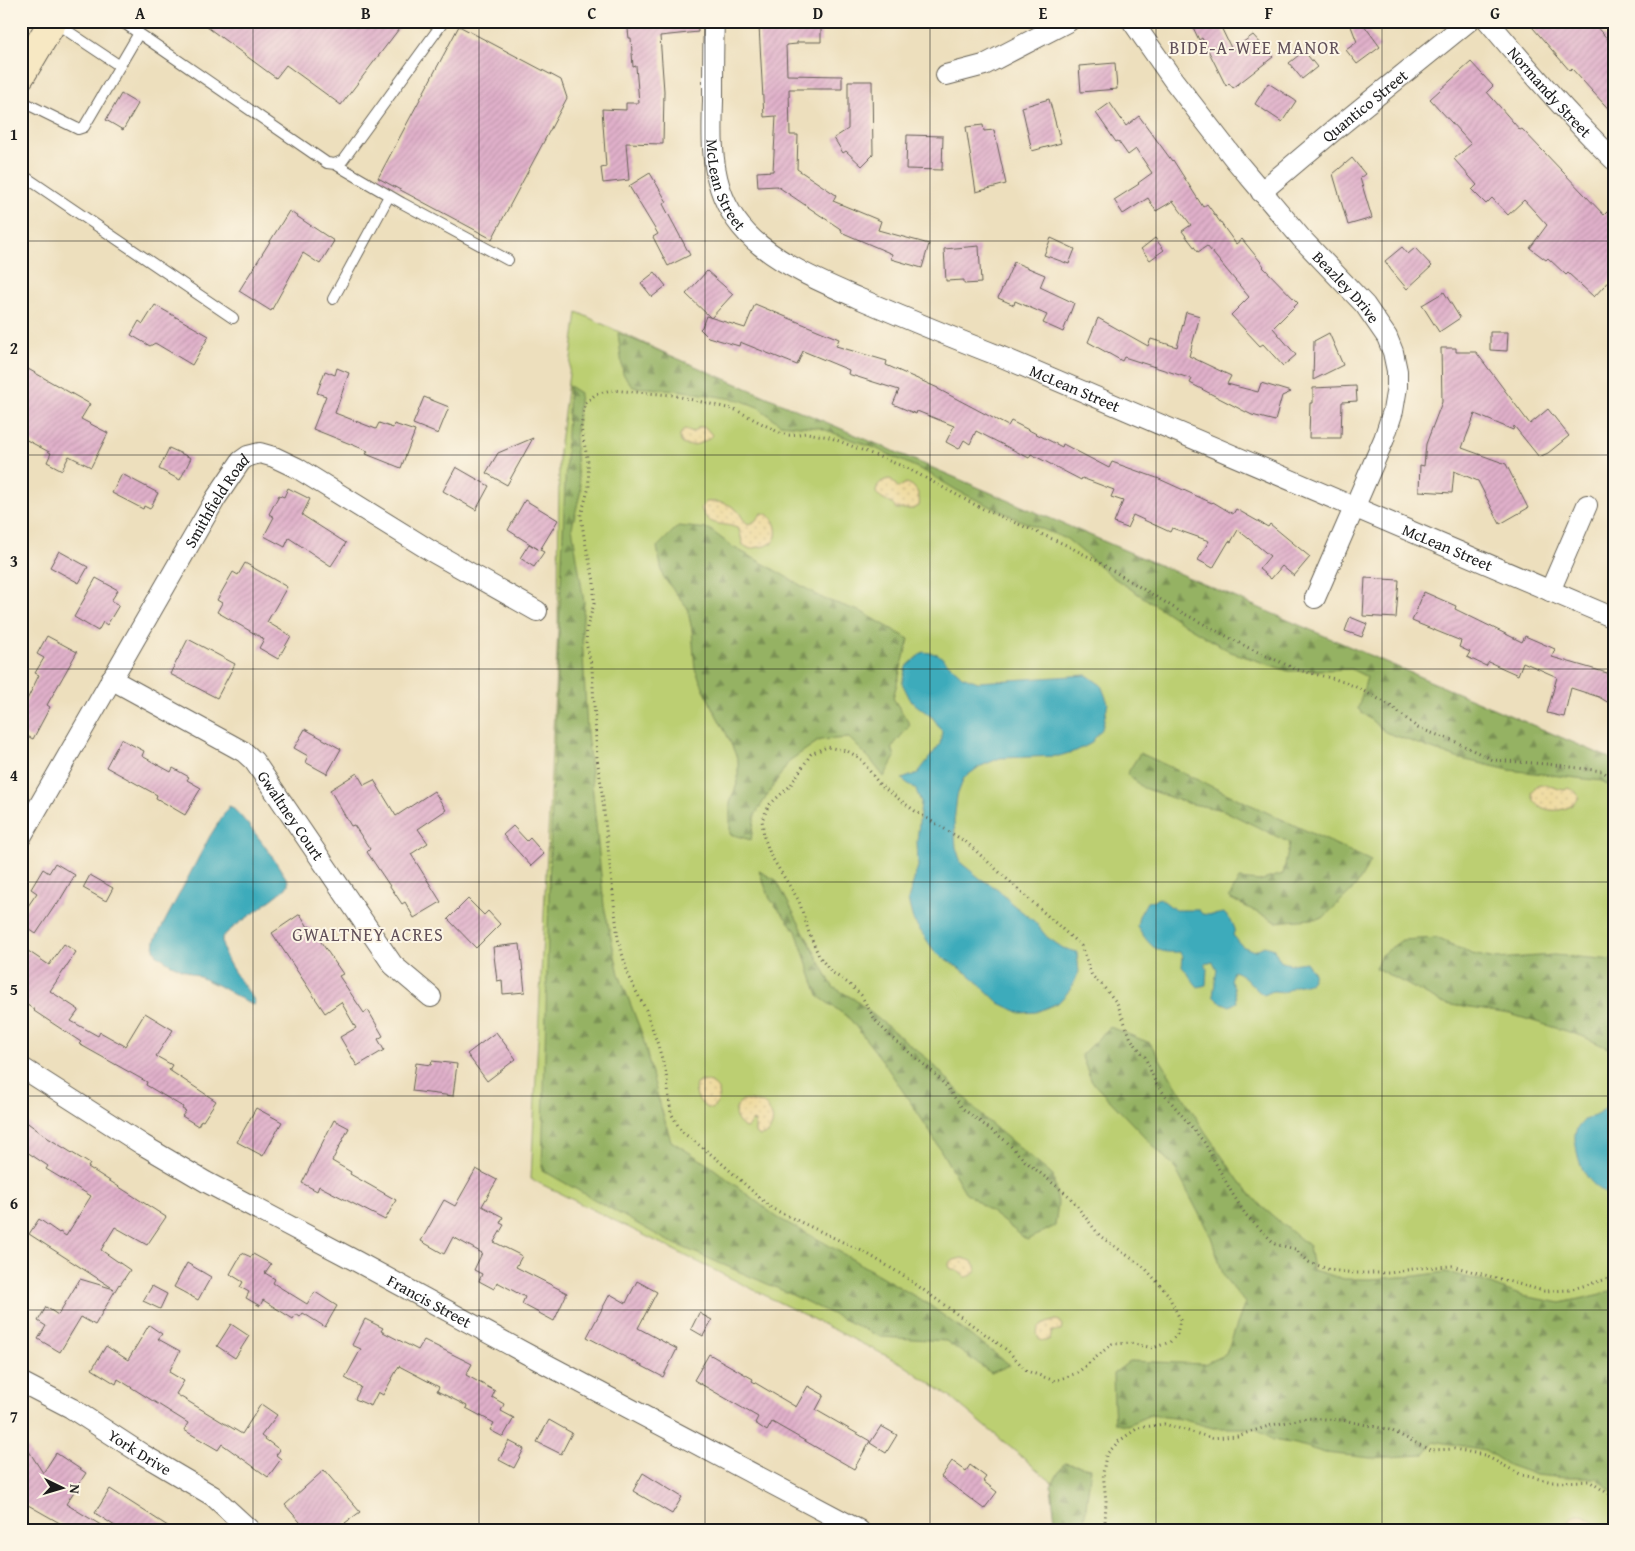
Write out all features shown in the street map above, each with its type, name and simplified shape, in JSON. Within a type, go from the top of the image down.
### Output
[{"type":"main road","points":[[21,75],[53,21]]},
{"type":"street","name":"McLean Street","points":[[714,21],[712,134],[715,167],[720,188],[730,210],[743,229],[760,246],[787,265],[816,280],[1614,618]]},
{"type":"street","points":[[946,75],[984,65],[1069,21]]},
{"type":"street","name":"Beazley Drive","points":[[1132,21],[1174,81],[1261,192],[1334,274],[1365,305],[1387,337],[1394,352],[1397,387],[1393,411],[1384,439],[1315,598]]},
{"type":"street","name":"Quantico Street","points":[[1261,192],[1469,21]]},
{"type":"street","name":"Normandy Street","points":[[1488,21],[1532,74],[1580,127],[1614,160]]},
{"type":"street","name":"Smithfield Road","points":[[21,837],[216,498],[241,461],[248,456],[260,453],[274,457],[297,468],[431,551],[537,611]]},
{"type":"street","points":[[1550,591],[1587,505]]},
{"type":"street","name":"Gwaltney Court","points":[[112,679],[244,752],[254,761],[392,964],[431,997]]},
{"type":"street","name":"Francis Street","points":[[21,1067],[143,1145],[206,1182],[848,1528]]},
{"type":"street","name":"York Drive","points":[[21,1382],[70,1408],[213,1496],[250,1530]]},
{"type":"lane","points":[[53,21],[120,66]]},
{"type":"lane","points":[[121,21],[326,163],[335,164],[389,196],[508,260]]},
{"type":"lane","points":[[335,164],[343,160],[444,21]]},
{"type":"lane","points":[[21,101],[78,129],[84,127],[139,34]]},
{"type":"lane","points":[[21,174],[232,318]]},
{"type":"lane","points":[[333,299],[389,196]]},
{"type":"path","points":[[1614,780],[1602,771],[1493,760],[1454,741],[1418,728],[1388,704],[1354,686],[1335,679],[1298,670],[1249,648],[1181,612],[1097,561],[1064,544],[981,508],[907,468],[829,437],[807,433],[789,435],[780,433],[736,410],[672,395],[611,390],[596,394],[585,403],[581,428],[588,462],[589,487],[581,515],[594,581],[594,604],[587,627],[586,643],[592,668],[596,758],[601,784],[618,939],[629,978],[646,1010],[658,1045],[666,1074],[671,1113],[681,1131],[717,1158],[771,1208],[873,1258],[904,1276],[1007,1350],[1027,1371],[1055,1381],[1077,1373],[1112,1344],[1130,1343],[1153,1348],[1170,1342],[1177,1334],[1180,1319],[1166,1293],[1145,1268],[1100,1236],[1069,1196],[1025,1161],[1007,1142],[963,1109],[933,1072],[892,1038],[875,1020],[861,995],[848,983],[831,972],[819,956],[809,934],[799,901],[771,856],[764,837],[762,820],[769,805],[790,786],[811,754],[827,747],[847,751],[860,758],[880,785],[915,811],[957,836],[1081,946],[1092,976],[1117,1003],[1131,1040],[1145,1057],[1156,1084],[1204,1142],[1232,1194],[1246,1215],[1275,1244],[1295,1249],[1310,1262],[1330,1270],[1355,1273],[1390,1273],[1452,1266],[1544,1291],[1569,1290],[1607,1279],[1614,1279]]},
{"type":"path","points":[[1100,1530],[1105,1521],[1106,1501],[1103,1473],[1106,1454],[1119,1441],[1138,1428],[1164,1424],[1212,1438],[1237,1436],[1272,1425],[1307,1418],[1343,1420],[1390,1430],[1430,1450],[1454,1449],[1484,1455],[1522,1475],[1553,1482],[1589,1481],[1609,1494],[1614,1500]]},
{"type":"green space","points":[[577,312],[765,400],[1614,760],[1614,1530],[1079,1530],[1079,1505],[954,1400],[901,1363],[531,1179],[558,629],[559,451]]},
{"type":"green space","points":[[618,333],[1614,760],[1614,788],[1602,781],[1509,770],[1457,758],[1385,732],[1358,709],[1367,677],[1351,669],[1288,671],[1231,652],[1114,578],[1067,539],[1019,520],[875,448],[820,428],[780,424],[758,407],[740,400],[677,390],[633,387],[623,374]]},
{"type":"green space","points":[[569,386],[580,393],[575,439],[577,471],[581,490],[572,527],[584,602],[582,633],[587,732],[604,906],[619,974],[642,1034],[671,1141],[709,1165],[778,1218],[823,1242],[928,1304],[1010,1365],[991,1373],[946,1341],[880,1337],[786,1292],[666,1240],[542,1170],[550,852]]},
{"type":"green space","points":[[678,526],[709,529],[733,547],[824,599],[862,612],[909,639],[893,698],[910,725],[892,747],[895,757],[884,777],[870,759],[849,738],[820,740],[789,761],[755,815],[751,840],[730,834],[730,803],[738,781],[738,760],[695,669],[692,630],[687,607],[663,577],[657,547]]},
{"type":"green space","points":[[1140,753],[1371,861],[1356,886],[1323,918],[1276,922],[1229,898],[1239,879],[1259,881],[1283,874],[1290,843],[1223,810],[1187,803],[1143,788],[1127,774]]},
{"type":"green space","points":[[759,871],[776,880],[833,987],[854,999],[930,1061],[984,1118],[1053,1176],[1058,1203],[1055,1226],[1027,1240],[965,1192],[927,1127],[882,1060],[849,1018],[818,996],[796,931],[770,899]]},
{"type":"green space","points":[[1437,938],[1472,954],[1496,959],[1554,955],[1614,960],[1614,1051],[1582,1036],[1510,1014],[1444,1004],[1376,968],[1381,955],[1402,940]]},
{"type":"green space","points":[[1110,1027],[1150,1043],[1204,1130],[1239,1181],[1261,1206],[1309,1246],[1313,1270],[1344,1279],[1416,1276],[1446,1272],[1485,1282],[1522,1296],[1561,1303],[1614,1291],[1614,1493],[1597,1478],[1566,1478],[1536,1475],[1508,1465],[1485,1450],[1434,1441],[1423,1455],[1371,1458],[1325,1453],[1296,1444],[1272,1440],[1256,1428],[1213,1428],[1181,1419],[1150,1415],[1127,1425],[1115,1423],[1113,1374],[1130,1361],[1204,1364],[1226,1354],[1245,1303],[1224,1277],[1211,1237],[1175,1168],[1092,1082],[1081,1055]]},
{"type":"green space","points":[[1064,1463],[1091,1468],[1083,1530],[1056,1530],[1051,1486]]},
{"type":"sand","points":[[699,427],[705,427],[712,435],[698,444],[682,444],[680,436],[685,429],[693,432]]},
{"type":"sand","points":[[889,479],[898,488],[906,483],[913,486],[918,495],[919,506],[913,509],[896,509],[878,495],[876,493],[878,485]]},
{"type":"sand","points":[[706,502],[720,502],[733,507],[748,524],[754,522],[762,513],[767,514],[771,517],[776,527],[774,541],[768,545],[750,549],[743,545],[739,529],[712,522],[704,515],[701,508]]},
{"type":"sand","points":[[1546,784],[1559,789],[1565,790],[1568,788],[1575,791],[1579,797],[1564,809],[1551,810],[1544,808],[1534,800],[1532,792],[1537,786]]},
{"type":"sand","points":[[702,1081],[713,1084],[719,1092],[718,1101],[711,1109],[704,1106],[697,1096],[696,1084]]},
{"type":"sand","points":[[742,1100],[764,1103],[770,1111],[773,1121],[768,1134],[759,1136],[755,1133],[755,1122],[752,1121],[745,1128],[738,1121],[735,1111]]},
{"type":"sand","points":[[962,1258],[971,1261],[976,1266],[976,1271],[972,1275],[965,1277],[950,1268],[950,1261]]},
{"type":"sand","points":[[1056,1320],[1060,1321],[1061,1331],[1052,1331],[1050,1339],[1040,1340],[1037,1332],[1038,1329],[1044,1324]]},
{"type":"sand","points":[[1577,1515],[1586,1516],[1594,1521],[1596,1528],[1594,1530],[1568,1530],[1570,1520]]},
{"type":"water","points":[[923,652],[938,654],[962,676],[978,682],[1087,675],[1101,685],[1108,703],[1102,729],[1090,744],[1059,756],[1000,758],[979,767],[964,778],[957,796],[954,822],[956,847],[961,863],[981,879],[998,889],[1011,903],[1034,921],[1047,937],[1063,948],[1077,952],[1079,972],[1070,990],[1058,1003],[1036,1012],[1020,1013],[999,1003],[971,976],[935,952],[913,920],[908,900],[918,866],[917,842],[921,802],[916,790],[902,779],[918,773],[940,744],[942,731],[933,718],[911,701],[902,683],[906,667]]},
{"type":"water","points":[[229,806],[240,815],[255,833],[288,881],[285,889],[222,937],[225,955],[255,1002],[252,1005],[217,985],[171,964],[157,955],[154,949],[155,940],[210,836]]},
{"type":"water","points":[[1160,898],[1175,910],[1199,910],[1202,914],[1213,915],[1224,913],[1232,922],[1235,929],[1233,935],[1242,946],[1254,951],[1264,946],[1274,949],[1281,962],[1291,964],[1306,962],[1314,973],[1310,983],[1295,986],[1284,992],[1273,991],[1264,995],[1246,978],[1233,971],[1230,980],[1237,1002],[1230,1006],[1218,1001],[1213,996],[1217,969],[1213,962],[1205,964],[1207,969],[1206,985],[1198,987],[1182,967],[1183,956],[1180,952],[1165,952],[1154,947],[1137,926],[1139,916],[1147,902]]},
{"type":"water","points":[[1614,1099],[1614,1199],[1599,1189],[1588,1178],[1580,1164],[1575,1133],[1586,1118],[1598,1114]]},
{"type":"building","points":[[199,21],[405,21],[341,105],[286,65],[276,78]]},
{"type":"building","points":[[627,21],[697,21],[698,32],[660,36],[664,91],[663,144],[626,143],[629,180],[603,183],[601,168],[606,167],[602,109],[626,110],[626,103],[639,103],[636,66],[633,67],[631,38],[629,38]]},
{"type":"building","points":[[804,21],[821,21],[821,42],[797,42],[797,44],[786,45],[787,75],[842,76],[842,89],[789,89],[790,135],[798,135],[797,169],[836,195],[833,201],[881,221],[878,230],[929,244],[922,268],[891,259],[892,254],[841,232],[842,230],[777,186],[758,187],[757,172],[773,171],[776,116],[764,117],[759,26],[804,24]]},
{"type":"building","points":[[1190,21],[1218,21],[1232,50],[1253,35],[1273,57],[1233,88],[1229,83],[1226,86],[1202,38],[1199,40]]},
{"type":"building","points":[[1349,21],[1361,21],[1380,47],[1357,64],[1346,50],[1357,42]]},
{"type":"building","points":[[1527,21],[1591,21],[1614,46],[1614,115],[1572,69],[1570,71]]},
{"type":"building","points":[[459,26],[561,80],[567,98],[492,239],[378,178]]},
{"type":"building","points":[[1304,51],[1317,67],[1302,79],[1289,63]]},
{"type":"building","points":[[1471,62],[1493,86],[1487,92],[1520,130],[1522,129],[1604,215],[1614,205],[1614,275],[1594,297],[1568,273],[1566,275],[1548,258],[1546,260],[1530,248],[1547,225],[1524,200],[1508,215],[1492,198],[1486,204],[1472,190],[1477,185],[1454,159],[1471,144],[1430,99]]},
{"type":"building","points":[[1115,63],[1117,89],[1081,92],[1079,66]]},
{"type":"building","points":[[848,81],[872,81],[873,155],[862,166],[846,151],[843,153],[834,138],[848,129]]},
{"type":"building","points":[[1268,83],[1296,101],[1282,122],[1255,104]]},
{"type":"building","points":[[121,94],[138,104],[123,130],[106,120]]},
{"type":"building","points":[[1049,99],[1061,143],[1032,151],[1022,107]]},
{"type":"building","points":[[1110,103],[1126,126],[1139,116],[1173,160],[1203,207],[1207,204],[1236,244],[1242,239],[1263,267],[1298,303],[1273,328],[1296,355],[1283,366],[1263,344],[1260,346],[1231,315],[1249,297],[1207,246],[1198,252],[1182,231],[1191,225],[1173,201],[1156,211],[1148,198],[1123,214],[1114,200],[1152,173],[1136,149],[1128,155],[1118,141],[1116,142],[1096,113]]},
{"type":"building","points":[[983,125],[984,131],[994,130],[1006,184],[976,192],[966,127]]},
{"type":"building","points":[[907,135],[943,136],[942,170],[906,169]]},
{"type":"building","points":[[1352,158],[1365,174],[1360,178],[1372,218],[1348,225],[1333,174]]},
{"type":"building","points":[[650,173],[667,202],[663,204],[690,255],[668,266],[653,237],[658,234],[629,186]]},
{"type":"building","points":[[289,211],[334,241],[320,264],[303,253],[271,311],[239,291]]},
{"type":"building","points":[[1051,238],[1075,249],[1069,264],[1044,255]]},
{"type":"building","points":[[1155,238],[1164,250],[1150,260],[1141,249]]},
{"type":"building","points":[[979,246],[981,283],[964,284],[964,280],[946,281],[944,249]]},
{"type":"building","points":[[1402,247],[1408,254],[1415,248],[1432,266],[1407,289],[1385,261]]},
{"type":"building","points":[[1014,262],[1045,275],[1040,287],[1074,303],[1063,332],[1043,323],[1047,315],[1015,301],[1014,305],[998,298]]},
{"type":"building","points":[[707,271],[733,294],[711,318],[686,294]]},
{"type":"building","points":[[655,272],[666,286],[652,297],[641,283]]},
{"type":"building","points":[[1444,292],[1460,318],[1439,332],[1422,305]]},
{"type":"building","points":[[755,304],[839,339],[836,346],[887,361],[886,365],[938,388],[1008,426],[1011,421],[1062,447],[1063,444],[1109,468],[1112,462],[1157,478],[1213,502],[1233,514],[1236,509],[1268,527],[1270,524],[1310,557],[1294,576],[1282,566],[1271,579],[1259,569],[1270,556],[1238,530],[1213,568],[1198,560],[1209,541],[1172,528],[1170,532],[1133,515],[1127,528],[1114,523],[1123,501],[1111,497],[1114,490],[1082,478],[1081,480],[1031,454],[1029,458],[976,431],[970,444],[964,440],[959,449],[946,442],[954,426],[917,411],[916,414],[893,404],[899,390],[848,374],[849,370],[803,351],[797,365],[740,342],[739,346],[708,337],[700,329],[706,316],[745,328]]},
{"type":"building","points":[[155,305],[209,336],[192,365],[155,343],[150,346],[131,335],[139,321],[143,324]]},
{"type":"building","points":[[1186,312],[1200,316],[1189,356],[1231,376],[1227,384],[1258,392],[1261,383],[1291,392],[1282,396],[1275,421],[1252,415],[1242,410],[1190,383],[1192,379],[1124,357],[1122,361],[1088,342],[1098,318],[1148,346],[1151,339],[1177,347]]},
{"type":"building","points":[[1490,332],[1508,332],[1507,351],[1490,350]]},
{"type":"building","points":[[1329,333],[1343,365],[1313,380],[1314,341]]},
{"type":"building","points":[[1441,348],[1456,348],[1456,352],[1476,352],[1530,424],[1548,409],[1569,436],[1548,453],[1539,457],[1514,426],[1513,430],[1475,414],[1462,448],[1506,464],[1528,508],[1500,524],[1478,481],[1454,471],[1452,493],[1419,491],[1420,465],[1424,466],[1426,444],[1442,402]]},
{"type":"building","points":[[21,365],[90,404],[81,419],[108,433],[91,467],[69,456],[62,470],[47,462],[51,453],[21,437]]},
{"type":"building","points":[[337,368],[349,373],[335,413],[376,429],[379,423],[393,428],[394,424],[415,431],[401,468],[366,454],[368,451],[313,429],[326,396],[317,393],[325,371],[335,375]]},
{"type":"building","points":[[1356,386],[1357,401],[1342,402],[1341,438],[1309,438],[1310,403],[1313,403],[1313,388]]},
{"type":"building","points":[[424,397],[449,407],[438,434],[413,424]]},
{"type":"building","points":[[533,438],[507,485],[486,473],[498,453]]},
{"type":"building","points":[[169,448],[191,458],[180,480],[159,469]]},
{"type":"building","points":[[456,467],[489,486],[476,510],[443,491]]},
{"type":"building","points":[[122,474],[158,493],[150,509],[144,506],[143,509],[112,493]]},
{"type":"building","points":[[288,488],[310,499],[302,515],[346,543],[331,566],[289,538],[285,547],[264,536],[274,517],[269,514],[279,495],[284,497]]},
{"type":"building","points":[[525,500],[558,520],[540,550],[544,552],[534,567],[520,558],[529,544],[538,549],[508,530]]},
{"type":"building","points":[[59,551],[88,567],[79,583],[50,567]]},
{"type":"building","points":[[245,563],[287,587],[267,622],[291,636],[278,659],[259,648],[264,639],[217,612],[222,603],[217,600],[233,572],[238,575]]},
{"type":"building","points":[[96,578],[118,590],[111,601],[119,605],[107,625],[103,622],[98,631],[74,617]]},
{"type":"building","points":[[1365,578],[1399,580],[1396,618],[1363,616]]},
{"type":"building","points":[[1424,592],[1456,606],[1455,609],[1522,642],[1525,636],[1555,649],[1552,657],[1614,675],[1614,706],[1599,697],[1571,688],[1564,717],[1547,713],[1557,677],[1523,662],[1518,675],[1489,662],[1486,666],[1467,657],[1470,652],[1459,647],[1461,641],[1412,621]]},
{"type":"building","points":[[1350,617],[1367,624],[1362,637],[1345,631]]},
{"type":"building","points":[[47,636],[77,652],[47,705],[50,707],[33,739],[21,733],[21,712],[39,675],[35,673],[44,658],[37,654]]},
{"type":"building","points":[[188,639],[235,664],[217,698],[170,674]]},
{"type":"building","points":[[305,729],[341,749],[327,774],[305,762],[308,756],[294,748]]},
{"type":"building","points":[[121,739],[144,751],[142,756],[171,772],[173,768],[189,777],[187,780],[201,788],[185,815],[156,798],[157,795],[106,767]]},
{"type":"building","points":[[357,773],[364,785],[374,780],[396,816],[434,791],[446,810],[418,829],[428,843],[411,854],[441,902],[414,918],[405,902],[402,904],[367,852],[370,849],[354,825],[351,826],[330,790]]},
{"type":"building","points":[[513,826],[527,841],[530,838],[544,854],[531,866],[503,835]]},
{"type":"building","points":[[55,863],[75,875],[57,905],[36,934],[21,923],[21,916],[37,893],[31,889],[43,869],[49,873]]},
{"type":"building","points":[[90,875],[113,888],[106,901],[83,888]]},
{"type":"building","points":[[468,899],[484,915],[488,911],[500,924],[476,948],[448,919]]},
{"type":"building","points":[[300,914],[343,974],[339,976],[364,1013],[368,1010],[383,1036],[378,1039],[384,1050],[357,1066],[340,1037],[356,1028],[341,1002],[325,1013],[272,933]]},
{"type":"building","points":[[64,944],[76,952],[50,991],[79,1010],[71,1021],[98,1036],[100,1032],[125,1046],[145,1013],[173,1030],[156,1056],[172,1065],[169,1070],[216,1101],[198,1126],[182,1116],[186,1111],[182,1109],[183,1107],[146,1085],[147,1082],[79,1044],[81,1042],[21,1001],[21,961],[28,951],[49,965]]},
{"type":"building","points":[[520,944],[525,992],[503,994],[502,980],[497,981],[493,947]]},
{"type":"building","points":[[496,1032],[516,1059],[487,1081],[467,1054]]},
{"type":"building","points":[[432,1061],[457,1064],[453,1096],[412,1091],[416,1063],[431,1065]]},
{"type":"building","points":[[256,1108],[282,1122],[263,1156],[237,1142]]},
{"type":"building","points":[[21,1118],[48,1138],[90,1164],[88,1167],[166,1217],[147,1245],[115,1227],[101,1250],[130,1270],[119,1284],[95,1325],[81,1317],[60,1352],[38,1339],[46,1326],[38,1321],[46,1307],[58,1315],[80,1279],[114,1289],[29,1234],[39,1219],[66,1236],[91,1196],[46,1169],[48,1166],[21,1148]]},
{"type":"building","points":[[334,1120],[349,1128],[332,1161],[351,1172],[350,1174],[396,1200],[385,1220],[319,1186],[317,1191],[302,1183]]},
{"type":"building","points":[[476,1169],[497,1180],[482,1206],[503,1217],[500,1223],[504,1225],[494,1242],[522,1256],[516,1267],[567,1293],[554,1321],[522,1304],[525,1297],[497,1282],[494,1289],[479,1281],[482,1274],[474,1270],[482,1253],[453,1237],[444,1254],[421,1241],[444,1200],[455,1206]]},
{"type":"building","points":[[242,1253],[251,1257],[253,1254],[271,1264],[265,1273],[275,1279],[273,1283],[307,1304],[315,1292],[337,1306],[325,1327],[303,1313],[300,1317],[296,1314],[293,1319],[263,1300],[260,1306],[246,1298],[249,1292],[240,1287],[243,1282],[230,1274]]},
{"type":"building","points":[[187,1263],[211,1277],[198,1300],[174,1287]]},
{"type":"building","points":[[637,1281],[657,1292],[638,1328],[677,1349],[663,1377],[587,1337],[610,1294],[626,1303]]},
{"type":"building","points":[[152,1286],[167,1294],[160,1309],[143,1301]]},
{"type":"building","points":[[699,1313],[712,1320],[703,1336],[691,1329]]},
{"type":"building","points":[[365,1319],[383,1328],[381,1331],[418,1350],[424,1340],[472,1364],[466,1375],[495,1391],[492,1397],[504,1404],[501,1411],[514,1418],[503,1437],[490,1430],[494,1423],[466,1408],[467,1406],[437,1391],[439,1387],[399,1366],[383,1395],[378,1392],[371,1406],[355,1399],[361,1387],[345,1378],[361,1349],[352,1345]]},
{"type":"building","points":[[231,1324],[249,1336],[235,1358],[217,1346]]},
{"type":"building","points":[[149,1325],[162,1334],[158,1339],[180,1351],[169,1372],[184,1381],[176,1394],[242,1434],[261,1404],[277,1415],[261,1436],[280,1450],[276,1455],[281,1459],[268,1477],[222,1444],[218,1450],[184,1430],[188,1423],[118,1379],[116,1384],[92,1369],[106,1346],[128,1360]]},
{"type":"building","points":[[709,1354],[753,1379],[752,1381],[796,1407],[808,1386],[824,1395],[816,1410],[870,1441],[854,1469],[772,1422],[767,1431],[755,1423],[758,1417],[694,1380]]},
{"type":"building","points":[[549,1420],[572,1433],[561,1454],[537,1442]]},
{"type":"building","points":[[881,1426],[897,1435],[886,1453],[870,1443]]},
{"type":"building","points":[[21,1439],[43,1473],[56,1453],[86,1473],[66,1504],[109,1530],[72,1530],[21,1501]]},
{"type":"building","points":[[509,1441],[524,1449],[514,1468],[499,1460]]},
{"type":"building","points":[[952,1461],[966,1471],[970,1465],[986,1477],[983,1481],[997,1492],[984,1509],[941,1477]]},
{"type":"building","points":[[324,1470],[360,1512],[345,1523],[351,1530],[307,1530],[285,1505]]},
{"type":"building","points":[[643,1473],[682,1497],[672,1514],[633,1491]]},
{"type":"building","points":[[110,1489],[174,1530],[121,1530],[95,1513]]},
{"type":"district","name":"BIDE-A-WEE MANOR","points":[[1255,47]]},
{"type":"district","name":"GWALTNEY ACRES","points":[[368,934]]}]
